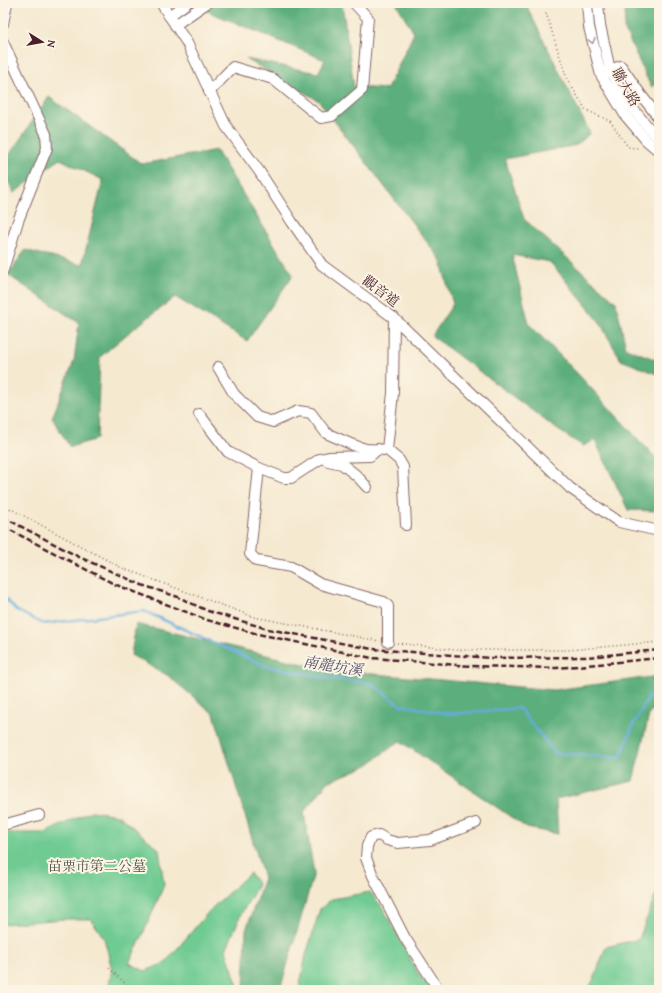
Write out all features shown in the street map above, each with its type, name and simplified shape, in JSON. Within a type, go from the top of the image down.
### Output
[{"type":"street","points":[[3,24],[7,3]]},
{"type":"street","name":"觀音道","points":[[161,3],[187,44],[226,126],[259,171],[322,265],[394,318],[570,488],[619,522],[659,531]]},
{"type":"street","points":[[170,16],[187,3]]},
{"type":"street","points":[[175,25],[207,3]]},
{"type":"street","points":[[209,92],[233,67],[273,79],[321,118],[332,116],[362,90],[368,18],[354,3]]},
{"type":"street","name":"聯大路","points":[[587,3],[589,27],[606,72],[653,138],[659,151]]},
{"type":"street","name":"聯大路","points":[[598,3],[606,72]]},
{"type":"street","points":[[3,42],[46,134],[46,148],[18,221],[3,270]]},
{"type":"street","points":[[606,72],[621,66],[659,118]]},
{"type":"street","points":[[382,450],[393,393],[394,318]]},
{"type":"street","points":[[218,367],[234,394],[257,416],[273,422],[298,411],[311,413],[326,433],[353,445],[382,450],[399,460],[403,467],[406,525]]},
{"type":"street","points":[[199,414],[228,452],[259,468],[284,478],[291,478],[320,459],[330,457],[370,456],[382,450]]},
{"type":"street","points":[[320,459],[342,464],[357,476],[367,487]]},
{"type":"street","points":[[259,468],[250,554],[257,561],[291,567],[320,584],[384,602],[388,606],[388,642]]},
{"type":"street","points":[[3,825],[39,815]]},
{"type":"street","points":[[439,990],[405,938],[373,876],[366,858],[367,846],[371,838],[379,835],[398,843],[430,840],[476,823]]},
{"type":"path","points":[[546,13],[567,79],[586,110],[610,120],[628,147],[636,148],[644,146],[653,138]]},
{"type":"path","points":[[3,504],[11,510],[122,568],[254,617],[388,642],[455,650],[568,650],[659,642]]},
{"type":"path","points":[[109,968],[132,990]]},
{"type":"green space","points":[[213,3],[342,3],[354,87],[387,89],[414,33],[396,3],[528,3],[528,9],[590,133],[577,145],[505,159],[524,219],[616,302],[626,348],[659,361],[659,375],[621,360],[599,321],[550,262],[512,255],[529,324],[659,460],[659,511],[628,510],[595,440],[583,446],[558,430],[432,336],[453,304],[440,259],[319,101],[246,59],[318,73],[325,60],[207,11]]},
{"type":"green space","points":[[626,3],[659,3],[659,82],[651,87],[624,28]]},
{"type":"green space","points":[[49,97],[142,164],[216,150],[293,275],[247,341],[175,297],[127,334],[100,357],[97,439],[70,447],[52,418],[74,361],[79,323],[8,275],[25,250],[82,265],[103,180],[60,159],[14,193],[3,171],[3,164]]},
{"type":"green space","points":[[136,624],[329,670],[554,690],[659,676],[659,709],[650,711],[633,781],[556,799],[558,834],[527,828],[400,741],[366,766],[328,782],[304,812],[314,873],[280,990],[244,990],[246,930],[264,878],[214,714],[167,675],[131,655]]},
{"type":"green space","name":"苗栗市第二公墓","points":[[91,811],[118,815],[159,849],[164,885],[129,963],[145,971],[165,963],[211,909],[250,873],[258,885],[241,914],[226,950],[238,990],[99,990],[109,985],[112,969],[104,938],[91,919],[64,919],[3,924],[3,833],[45,833]]},
{"type":"green space","points":[[658,889],[659,990],[587,990],[593,981],[606,947],[639,939]]},
{"type":"green space","points":[[370,892],[384,910],[420,977],[435,990],[299,990],[306,955],[320,909],[332,899]]},
{"type":"waterway","name":"南龍坑溪","points":[[3,596],[16,610],[43,624],[144,611],[265,666],[332,679],[371,683],[400,705],[451,714],[519,708],[555,753],[620,758],[634,723],[651,693],[659,691]]},
{"type":"railway","points":[[3,517],[79,557],[142,585],[178,597],[208,611],[268,629],[372,649],[492,658],[587,657],[659,650]]},
{"type":"railway","points":[[3,526],[114,584],[207,620],[258,634],[372,658],[471,666],[557,668],[659,658]]}]
